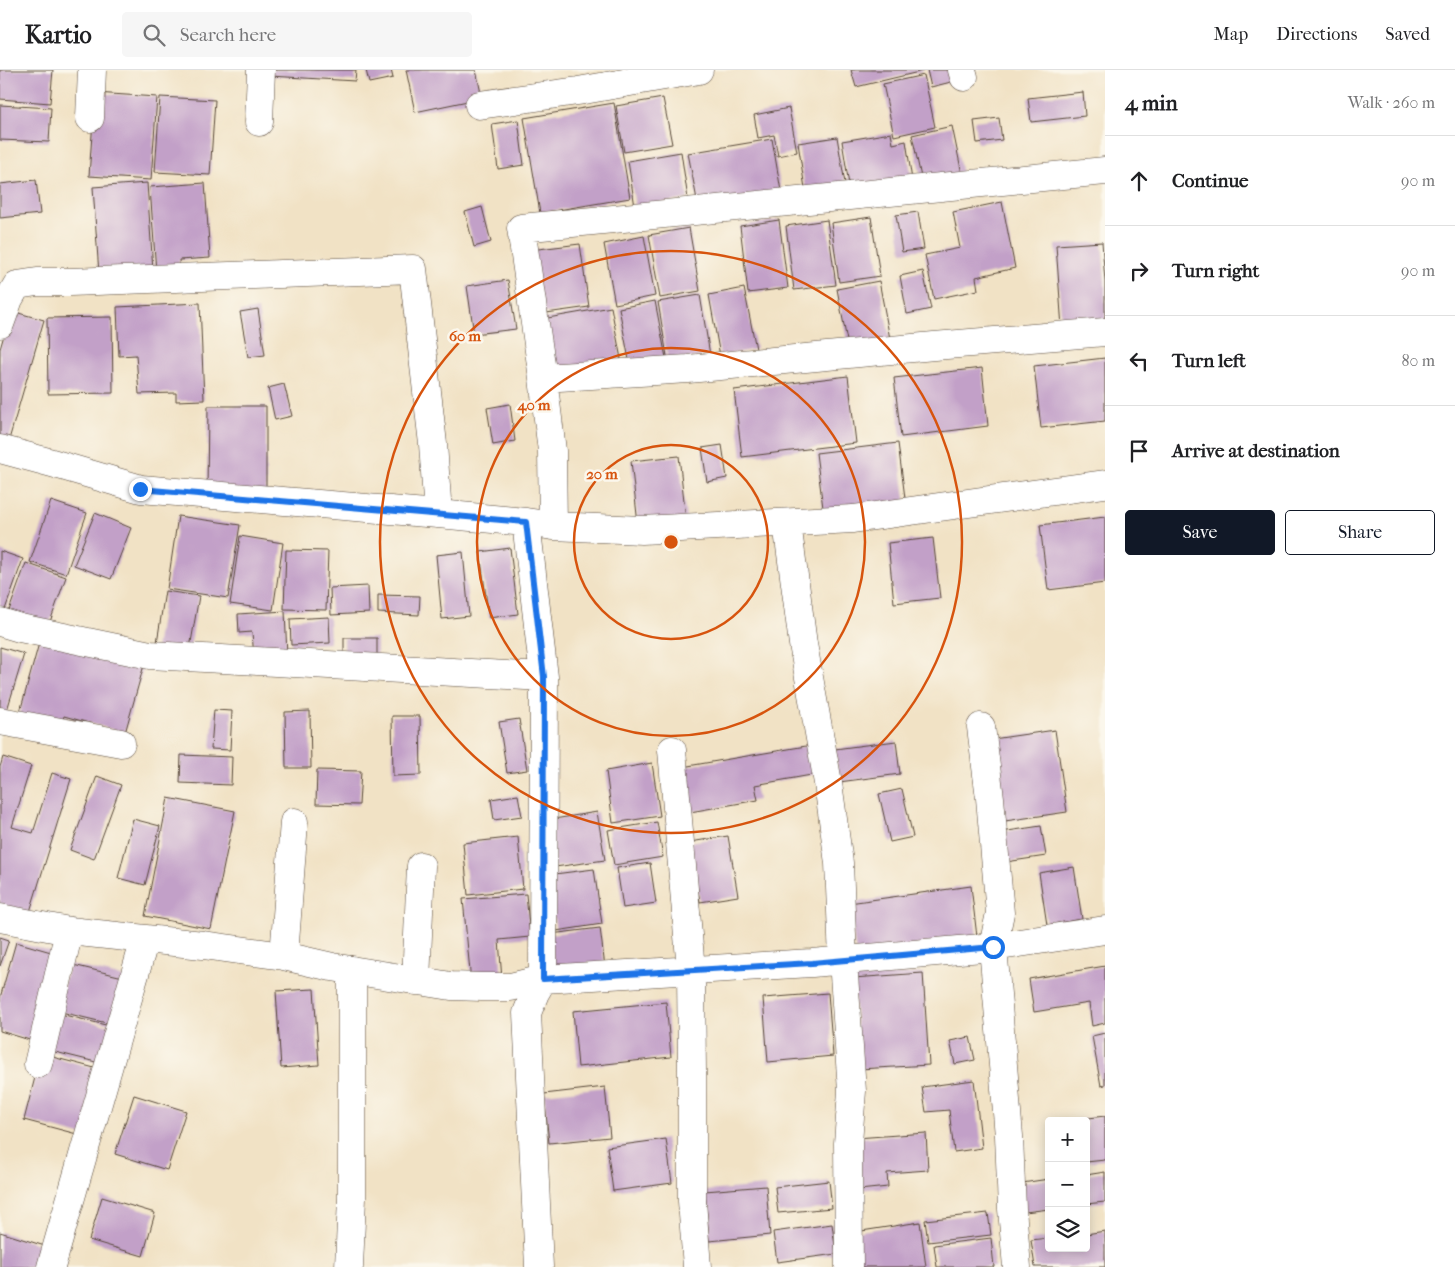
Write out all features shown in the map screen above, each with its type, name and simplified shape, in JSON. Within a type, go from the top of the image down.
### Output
[{"type":"street","points":[[90,118],[92,70]]},
{"type":"street","points":[[259,122],[261,70]]},
{"type":"street","points":[[479,105],[578,91],[699,70]]},
{"type":"street","points":[[553,526],[552,451],[521,228],[1105,171]]},
{"type":"street","points":[[0,324],[9,299],[17,285],[37,282],[413,269],[433,444],[438,514]]},
{"type":"street","points":[[543,378],[688,369],[1105,332]]},
{"type":"street","points":[[0,449],[52,462],[140,489],[438,514],[553,526],[642,530],[853,519],[1105,484]]},
{"type":"street","points":[[526,522],[544,677],[543,979],[535,992],[528,1013],[539,1267]]},
{"type":"street","points":[[787,523],[803,644],[828,783],[839,862],[852,1091],[848,1142],[849,1267]]},
{"type":"street","points":[[0,622],[20,628],[150,655],[544,677]]},
{"type":"street","points":[[0,720],[121,743]]},
{"type":"street","points":[[981,727],[990,798],[1000,913],[993,947],[1018,1267]]},
{"type":"street","points":[[672,750],[691,970],[692,1201],[697,1267]]},
{"type":"street","points":[[284,956],[294,822]]},
{"type":"street","points":[[416,981],[421,866]]},
{"type":"street","points":[[0,918],[69,931],[203,945],[284,956],[416,981],[482,988],[510,987],[543,979],[844,960],[993,947],[1105,930]]},
{"type":"street","points":[[38,1064],[69,931]]},
{"type":"street","points":[[51,1267],[145,939]]},
{"type":"street","points":[[349,1267],[352,1198],[352,970]]},
{"type":"building","points":[[0,70],[53,70],[50,103],[0,99]]},
{"type":"building","points":[[270,70],[356,70],[355,81],[270,76]]},
{"type":"building","points":[[366,70],[391,70],[393,78],[369,83]]},
{"type":"building","points":[[406,70],[476,70],[482,98],[415,112]]},
{"type":"building","points":[[851,70],[923,70],[923,71],[856,87]]},
{"type":"building","points":[[927,70],[957,70],[959,80],[931,87]]},
{"type":"building","points":[[924,75],[935,127],[894,136],[883,84]]},
{"type":"building","points":[[1083,92],[1085,116],[1031,122],[1028,98]]},
{"type":"building","points":[[95,93],[157,97],[151,180],[89,176]]},
{"type":"building","points":[[160,97],[215,100],[210,175],[155,172]]},
{"type":"building","points":[[663,98],[672,144],[624,152],[616,106]]},
{"type":"building","points":[[614,103],[630,198],[540,213],[524,118]]},
{"type":"building","points":[[0,105],[51,108],[49,142],[0,140]]},
{"type":"building","points":[[789,108],[797,152],[778,156],[774,135],[758,138],[754,115]]},
{"type":"building","points":[[999,118],[1002,140],[977,143],[974,121]]},
{"type":"building","points":[[518,120],[524,165],[498,169],[492,124]]},
{"type":"building","points":[[952,126],[962,174],[922,182],[912,135]]},
{"type":"building","points":[[891,133],[893,144],[906,141],[912,180],[850,191],[842,141]]},
{"type":"building","points":[[837,137],[846,189],[806,195],[798,143]]},
{"type":"building","points":[[772,139],[781,191],[698,205],[688,153]]},
{"type":"building","points":[[681,152],[688,199],[635,207],[628,161]]},
{"type":"building","points":[[36,180],[40,214],[0,218],[0,184]]},
{"type":"building","points":[[147,183],[153,270],[99,274],[93,187]]},
{"type":"building","points":[[205,183],[210,258],[179,260],[180,271],[156,272],[150,187]]},
{"type":"building","points":[[1002,202],[1015,268],[976,277],[978,290],[934,299],[925,255],[960,248],[953,212]]},
{"type":"building","points":[[482,207],[491,242],[474,247],[465,212]]},
{"type":"building","points":[[918,212],[924,249],[902,252],[896,215]]},
{"type":"building","points":[[871,217],[880,276],[839,282],[831,223]]},
{"type":"building","points":[[779,220],[788,288],[748,293],[740,226]]},
{"type":"building","points":[[827,220],[836,285],[794,290],[786,226]]},
{"type":"building","points":[[689,228],[700,291],[660,298],[649,235]]},
{"type":"building","points":[[644,236],[655,296],[615,304],[604,244]]},
{"type":"building","points":[[1102,242],[1105,282],[1105,324],[1062,328],[1056,245]]},
{"type":"building","points":[[580,244],[589,307],[539,314],[530,250]]},
{"type":"building","points":[[923,271],[931,309],[907,314],[900,276]]},
{"type":"building","points":[[508,280],[516,329],[474,334],[467,286]]},
{"type":"building","points":[[879,281],[890,339],[848,346],[837,289]]},
{"type":"building","points":[[744,288],[756,349],[720,356],[709,295]]},
{"type":"building","points":[[700,295],[710,355],[668,362],[658,302]]},
{"type":"building","points":[[655,301],[666,358],[630,365],[619,308]]},
{"type":"building","points":[[200,303],[204,400],[176,401],[176,393],[139,394],[136,355],[119,356],[117,307]]},
{"type":"building","points":[[611,307],[621,359],[551,372],[542,319]]},
{"type":"building","points":[[258,309],[265,355],[248,357],[240,312]]},
{"type":"building","points":[[11,311],[44,320],[8,443],[0,441],[0,349]]},
{"type":"building","points":[[112,317],[113,393],[48,394],[47,318]]},
{"type":"building","points":[[1105,358],[1105,421],[1041,428],[1034,366]]},
{"type":"building","points":[[982,368],[988,426],[901,437],[894,378]]},
{"type":"building","points":[[848,376],[856,443],[742,457],[734,390]]},
{"type":"building","points":[[284,384],[292,416],[275,420],[268,388]]},
{"type":"building","points":[[510,404],[515,441],[493,445],[487,408]]},
{"type":"building","points":[[208,406],[266,406],[266,492],[207,492]]},
{"type":"building","points":[[898,443],[906,506],[824,516],[816,453]]},
{"type":"building","points":[[722,445],[727,478],[707,482],[702,448]]},
{"type":"building","points":[[679,456],[686,519],[638,524],[631,461]]},
{"type":"building","points":[[51,501],[87,513],[66,574],[30,562]]},
{"type":"building","points":[[95,513],[131,528],[111,579],[74,565]]},
{"type":"building","points":[[178,516],[240,525],[228,598],[167,589]]},
{"type":"building","points":[[1105,517],[1105,583],[1048,590],[1040,525]]},
{"type":"building","points":[[240,536],[283,543],[273,610],[230,604]]},
{"type":"building","points":[[933,538],[940,598],[894,603],[888,543]]},
{"type":"building","points":[[510,548],[518,614],[489,618],[480,552]]},
{"type":"building","points":[[286,550],[328,551],[326,610],[284,609]]},
{"type":"building","points":[[0,551],[23,559],[2,618],[0,617]]},
{"type":"building","points":[[463,552],[469,616],[442,619],[436,555]]},
{"type":"building","points":[[26,563],[66,577],[46,633],[6,619]]},
{"type":"building","points":[[368,586],[369,613],[331,615],[330,588]]},
{"type":"building","points":[[165,591],[199,596],[189,654],[156,649]]},
{"type":"building","points":[[378,595],[420,596],[419,615],[378,613]]},
{"type":"building","points":[[285,611],[287,656],[254,658],[252,632],[239,633],[238,614]]},
{"type":"building","points":[[329,617],[330,643],[291,645],[290,619]]},
{"type":"building","points":[[41,636],[144,665],[125,733],[64,716],[60,730],[18,719]]},
{"type":"building","points":[[344,638],[377,638],[377,664],[344,663]]},
{"type":"building","points":[[0,647],[24,654],[4,720],[0,719]]},
{"type":"building","points":[[214,710],[232,711],[230,750],[211,749]]},
{"type":"building","points":[[310,711],[311,768],[286,768],[285,712]]},
{"type":"building","points":[[392,716],[420,716],[421,775],[393,776]]},
{"type":"building","points":[[519,719],[527,770],[507,773],[499,722]]},
{"type":"building","points":[[1055,730],[1067,812],[1005,821],[993,739]]},
{"type":"building","points":[[896,741],[900,774],[839,782],[835,749]]},
{"type":"building","points":[[812,745],[817,774],[755,785],[758,800],[690,812],[682,767]]},
{"type":"building","points":[[181,755],[232,757],[231,785],[180,783]]},
{"type":"building","points":[[3,757],[31,766],[12,827],[33,833],[52,773],[71,779],[28,918],[0,909],[0,767]]},
{"type":"building","points":[[652,763],[660,816],[613,823],[606,771]]},
{"type":"building","points":[[317,770],[361,771],[359,805],[316,804]]},
{"type":"building","points":[[97,776],[121,785],[94,859],[70,850]]},
{"type":"building","points":[[902,789],[913,837],[890,842],[879,794]]},
{"type":"building","points":[[518,795],[522,816],[494,820],[491,799]]},
{"type":"building","points":[[168,798],[235,811],[211,929],[145,916]]},
{"type":"building","points":[[597,812],[605,860],[555,867],[548,820]]},
{"type":"building","points":[[133,819],[160,826],[145,885],[118,878]]},
{"type":"building","points":[[657,822],[663,857],[614,865],[608,830]]},
{"type":"building","points":[[1041,826],[1046,856],[1006,862],[1001,832]]},
{"type":"building","points":[[728,836],[738,896],[700,902],[690,842]]},
{"type":"building","points":[[518,837],[523,889],[468,895],[463,843]]},
{"type":"building","points":[[650,863],[656,903],[623,908],[617,868]]},
{"type":"building","points":[[1074,867],[1082,919],[1047,925],[1039,873]]},
{"type":"building","points":[[594,869],[602,924],[556,931],[547,875]]},
{"type":"building","points":[[971,886],[977,937],[856,954],[849,903]]},
{"type":"building","points":[[526,894],[530,937],[499,940],[502,980],[471,982],[463,899]]},
{"type":"building","points":[[600,928],[605,967],[555,973],[550,934]]},
{"type":"building","points":[[0,937],[9,940],[0,966]]},
{"type":"building","points":[[16,942],[58,954],[33,1041],[0,1031],[0,998]]},
{"type":"building","points":[[69,964],[127,978],[115,1025],[57,1011]]},
{"type":"building","points":[[1105,966],[1105,1023],[1092,1026],[1089,1003],[1034,1012],[1029,979]]},
{"type":"building","points":[[923,973],[929,1065],[859,1069],[853,978]]},
{"type":"building","points":[[314,989],[319,1065],[281,1068],[276,991]]},
{"type":"building","points":[[828,993],[833,1056],[768,1062],[763,998]]},
{"type":"building","points":[[666,1002],[671,1057],[578,1067],[573,1011]]},
{"type":"building","points":[[56,1013],[114,1027],[104,1064],[47,1050]]},
{"type":"building","points":[[1105,1033],[1105,1085],[1101,1086],[1092,1036]]},
{"type":"building","points":[[970,1037],[975,1060],[955,1064],[950,1041]]},
{"type":"building","points":[[41,1054],[106,1071],[88,1137],[24,1120]]},
{"type":"building","points":[[974,1080],[982,1148],[954,1152],[949,1110],[926,1112],[922,1087]]},
{"type":"building","points":[[605,1087],[610,1137],[549,1143],[544,1094]]},
{"type":"building","points":[[134,1095],[186,1111],[167,1170],[115,1154]]},
{"type":"building","points":[[1105,1116],[1105,1160],[1090,1162],[1090,1118]]},
{"type":"building","points":[[926,1133],[928,1170],[887,1173],[888,1187],[859,1190],[856,1138]]},
{"type":"building","points":[[666,1139],[672,1183],[613,1191],[607,1147]]},
{"type":"building","points":[[1105,1172],[1105,1202],[1090,1204],[1090,1174]]},
{"type":"building","points":[[1045,1180],[1045,1210],[1025,1212],[1022,1183]]},
{"type":"building","points":[[829,1181],[832,1208],[778,1213],[775,1187]]},
{"type":"building","points":[[766,1186],[770,1235],[709,1241],[705,1191]]},
{"type":"building","points":[[102,1197],[155,1213],[143,1256],[89,1240]]},
{"type":"building","points":[[988,1213],[991,1235],[928,1242],[925,1220]]},
{"type":"building","points":[[920,1222],[926,1267],[860,1267],[855,1232]]},
{"type":"building","points":[[832,1224],[836,1254],[777,1262],[773,1232]]},
{"type":"building","points":[[1105,1231],[1105,1267],[1035,1267],[1031,1240],[1045,1238],[1045,1252],[1090,1252],[1090,1233]]},
{"type":"building","points":[[0,1232],[48,1247],[42,1267],[0,1267]]},
{"type":"building","points":[[991,1238],[994,1267],[937,1267],[934,1245]]},
{"type":"route","points":[[140,489],[526,522],[544,677],[543,979],[812,963],[993,947]]}]
